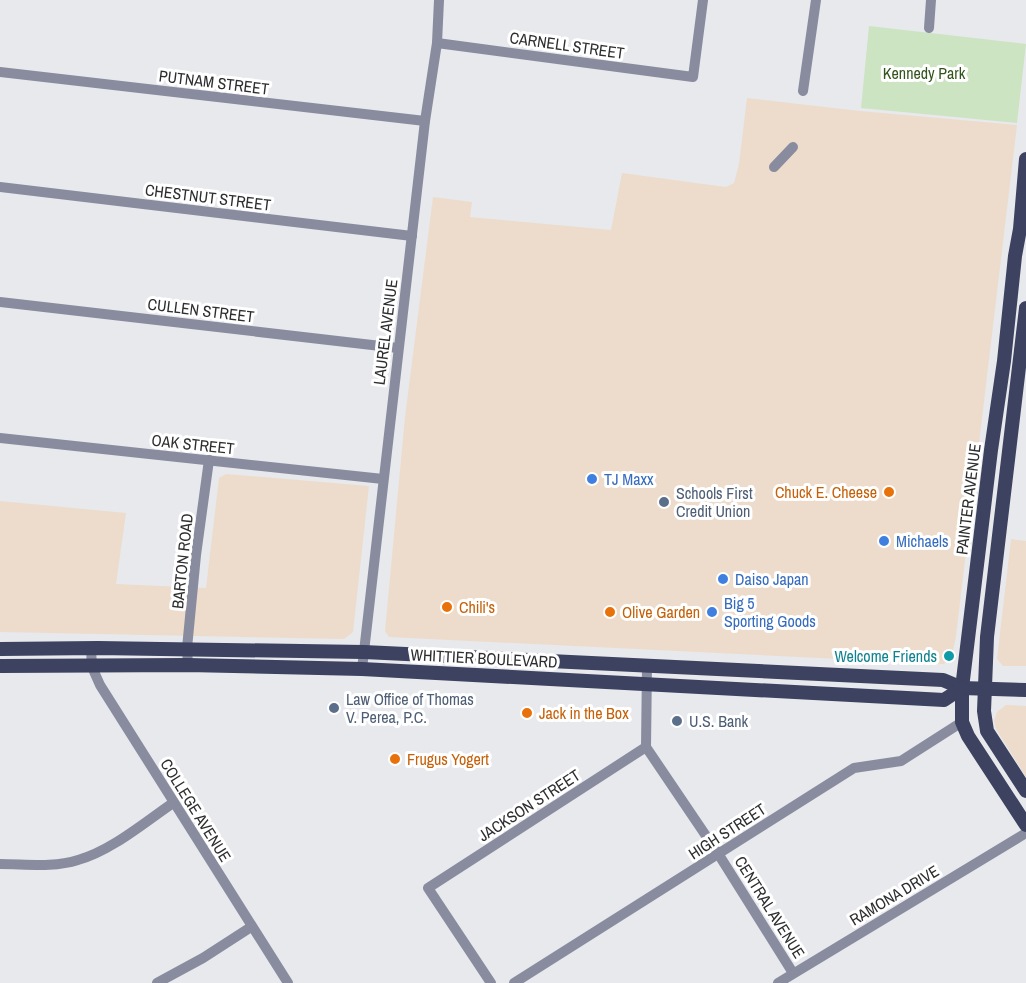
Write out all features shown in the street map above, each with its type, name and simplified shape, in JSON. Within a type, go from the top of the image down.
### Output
[{"type":"main road","name":"PAINTER AVENUE","points":[[1026,159],[1020,229],[1021,257],[1010,309],[962,688],[962,723],[968,736],[1026,825]]},
{"type":"main road","points":[[1026,308],[987,637],[984,711],[987,730],[1026,791]]},
{"type":"main road","points":[[1010,309],[1016,319],[1012,355],[1019,364]]},
{"type":"main road","name":"WHITTIER BOULEVARD","points":[[0,649],[187,648],[364,652],[943,680],[962,688],[1026,690]]},
{"type":"main road","name":"WHITTIER BOULEVARD","points":[[0,666],[188,665],[362,669],[944,700],[962,688]]},
{"type":"street","name":"LAUREL AVENUE","points":[[362,669],[425,122],[437,43],[439,0]]},
{"type":"street","name":"CARNELL STREET","points":[[437,43],[693,77],[703,0]]},
{"type":"street","points":[[803,91],[816,0]]},
{"type":"street","points":[[929,28],[931,0]]},
{"type":"street","name":"PUTNAM STREET","points":[[0,72],[425,122]]},
{"type":"street","points":[[774,166],[793,147]]},
{"type":"street","name":"CHESTNUT STREET","points":[[0,187],[412,236]]},
{"type":"street","name":"CULLEN STREET","points":[[0,302],[398,348]]},
{"type":"street","name":"OAK STREET","points":[[0,438],[383,479]]},
{"type":"street","name":"BARTON ROAD","points":[[188,665],[187,648],[196,555],[209,460]]},
{"type":"street","name":"COLLEGE AVENUE","points":[[91,649],[92,667],[100,685],[288,983]]},
{"type":"street","points":[[646,747],[647,664]]},
{"type":"street","name":"HIGH STREET","points":[[514,983],[854,768],[901,761],[962,723]]},
{"type":"street","name":"CENTRAL AVENUE","points":[[646,747],[719,855],[793,973]]},
{"type":"street","name":"JACKSON STREET","points":[[492,983],[428,888],[646,747]]},
{"type":"street","points":[[0,864],[55,865],[78,861],[99,852],[173,803]]},
{"type":"street","name":"RAMONA DRIVE","points":[[778,983],[1026,833]]},
{"type":"street","points":[[157,983],[203,958],[251,927]]},
{"type":"shaded area","points":[[747,98],[1017,125],[952,656],[944,664],[389,637],[385,631],[405,417],[433,197],[472,202],[470,217],[611,230],[622,173],[726,187],[734,183],[739,164]]},
{"type":"shaded area","points":[[226,474],[369,486],[353,632],[344,639],[0,632],[0,501],[126,513],[116,584],[206,588],[219,478]]},
{"type":"shaded area","points":[[1011,539],[1026,541],[1026,666],[1003,666],[997,659]]},
{"type":"shaded area","points":[[1006,705],[1026,706],[1026,777],[996,729],[994,721],[997,712]]},
{"type":"green space","name":"Kennedy Park","points":[[869,26],[1026,44],[1017,123],[861,108]]},
{"type":"place","name":"TJ Maxx","points":[[592,479]]},
{"type":"place","name":"Chuck E. Cheese","points":[[889,492]]},
{"type":"place","name":"Schools First Credit Union","points":[[664,502]]},
{"type":"place","name":"Michaels","points":[[884,541]]},
{"type":"place","name":"Daiso Japan","points":[[723,579]]},
{"type":"place","name":"Chili's","points":[[447,607]]},
{"type":"place","name":"Olive Garden","points":[[610,612]]},
{"type":"place","name":"Big 5 Sporting Goods","points":[[712,612]]},
{"type":"place","name":"Welcome Friends","points":[[949,656]]},
{"type":"place","name":"Law Office of Thomas V. Perea, P.C.","points":[[334,708]]},
{"type":"place","name":"Jack in the Box","points":[[527,713]]},
{"type":"place","name":"U.S. Bank","points":[[677,721]]},
{"type":"place","name":"Frugus Yogert","points":[[395,759]]}]
